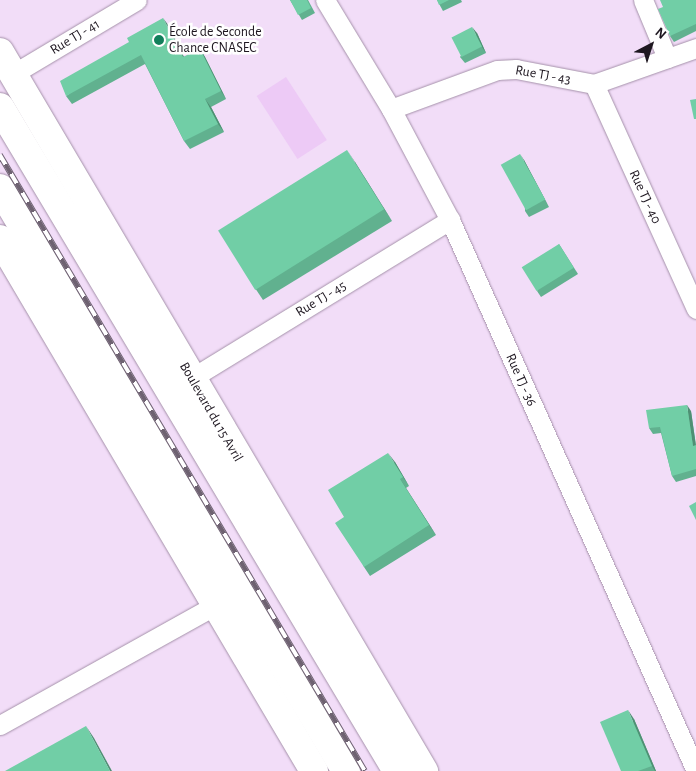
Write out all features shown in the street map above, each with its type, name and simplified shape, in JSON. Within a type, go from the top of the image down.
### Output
[{"type":"main road","name":"Boulevard du 15 Avril","points":[[7,63],[424,771]]},
{"type":"main road","name":"Boulevard du 15 Avril","points":[[0,107],[397,771]]},
{"type":"main road","points":[[0,188],[346,771]]},
{"type":"main road","points":[[0,239],[314,771]]},
{"type":"street","name":"Rue TJ - 41","points":[[7,63],[137,0]]},
{"type":"street","name":"Rue TJ - 36","points":[[325,0],[391,109],[450,220],[696,771]]},
{"type":"street","points":[[643,0],[666,58]]},
{"type":"street","points":[[594,84],[696,48]]},
{"type":"street","name":"Rue TJ - 43","points":[[391,109],[497,70],[516,70],[594,84]]},
{"type":"street","name":"Rue TJ - 40","points":[[594,84],[696,309]]},
{"type":"street","name":"Rue TJ - 45","points":[[192,378],[450,220]]},
{"type":"street","points":[[0,725],[216,605]]},
{"type":"shaded area","points":[[286,77],[327,140],[297,159],[257,96]]},
{"type":"building","points":[[290,0],[307,0],[311,8],[298,15]]},
{"type":"building","points":[[437,0],[449,0],[439,5]]},
{"type":"building","points":[[660,0],[696,0],[696,24],[670,36],[658,9],[663,7]]},
{"type":"building","points":[[163,18],[183,57],[200,49],[221,91],[205,99],[218,124],[184,141],[141,55],[66,96],[60,81],[129,42],[127,38]]},
{"type":"building","points":[[472,27],[482,47],[461,57],[452,37]]},
{"type":"building","points":[[696,99],[696,119],[694,119],[690,100]]},
{"type":"building","points":[[347,150],[384,209],[255,290],[218,231]]},
{"type":"building","points":[[520,154],[545,199],[526,210],[501,165]]},
{"type":"building","points":[[559,244],[574,268],[537,291],[522,267]]},
{"type":"building","points":[[687,405],[693,446],[696,445],[696,469],[672,476],[660,427],[649,428],[646,410]]},
{"type":"building","points":[[388,453],[403,477],[400,479],[429,525],[364,567],[335,523],[344,517],[328,490]]},
{"type":"building","points":[[696,502],[696,520],[689,506]]},
{"type":"building","points":[[628,710],[652,766],[638,771],[621,771],[600,722]]},
{"type":"building","points":[[86,726],[110,771],[5,771]]},
{"type":"railway","points":[[0,155],[365,771]]},
{"type":"place","name":"École de Seconde Chance CNASEC","points":[[159,40]]}]
